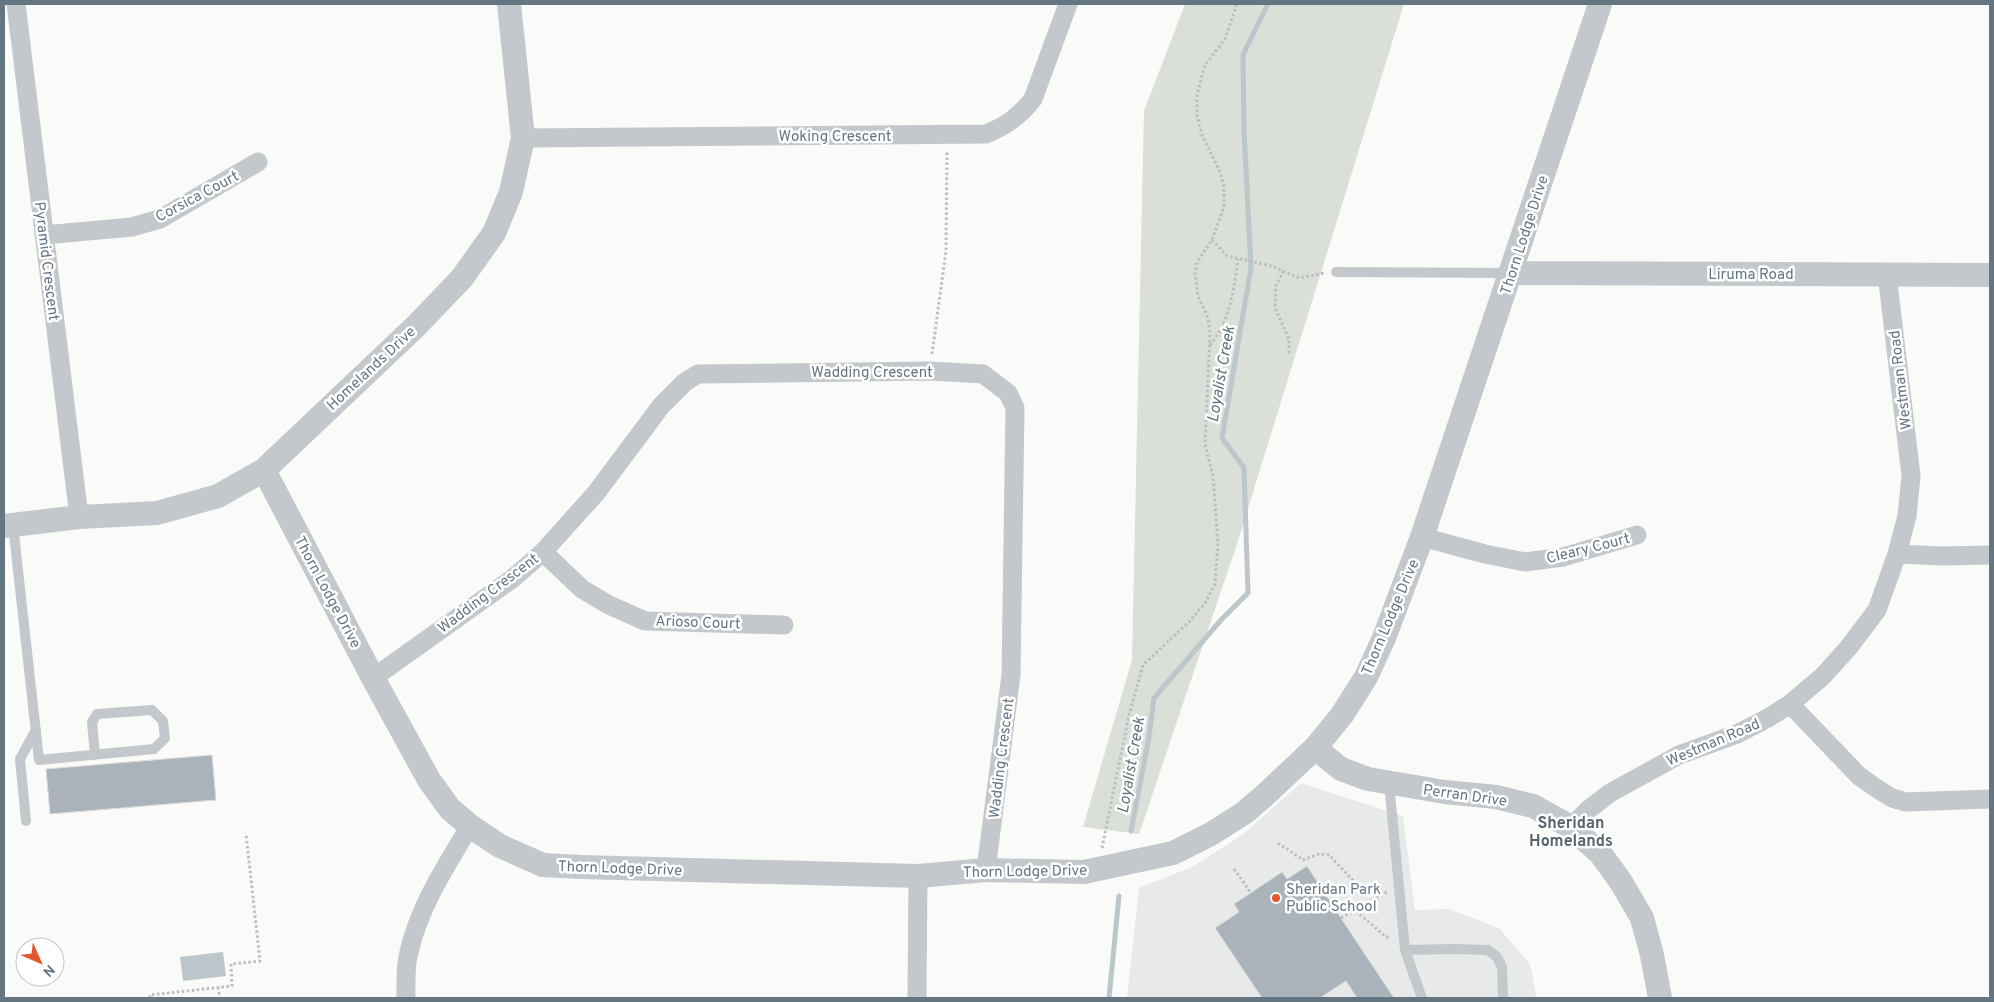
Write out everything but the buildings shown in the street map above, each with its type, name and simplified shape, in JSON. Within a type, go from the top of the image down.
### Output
[{"type":"street","name":"Pyramid Crescent","points":[[16,4],[79,517]]},
{"type":"street","name":"Homelands Drive","points":[[8,526],[79,517],[157,513],[218,496],[264,470],[416,326],[462,278],[494,233],[511,192],[523,138],[508,4]]},
{"type":"street","name":"Woking Crescent","points":[[523,138],[986,134],[1004,127],[1024,111],[1033,99],[1068,4]]},
{"type":"street","name":"Thorn Lodge Drive","points":[[264,470],[373,678],[429,780],[450,809],[470,826],[500,846],[543,865],[918,876],[986,870],[1084,872],[1173,853],[1211,834],[1251,807],[1315,748],[1342,715],[1366,677],[1384,638],[1422,537],[1600,4]]},
{"type":"street","name":"Corsica Court","points":[[44,235],[132,227],[160,218],[258,162]]},
{"type":"street","name":"Liruma Road","points":[[1511,273],[1990,275]]},
{"type":"street","name":"Westman Road","points":[[1571,827],[1588,810],[1610,793],[1679,755],[1737,734],[1790,704],[1823,676],[1849,647],[1877,610],[1897,554],[1907,516],[1911,476],[1887,274]]},
{"type":"street","name":"Wadding Crescent","points":[[373,678],[504,584],[543,552],[596,493],[661,406],[685,382],[698,374],[930,371],[983,374],[1008,393],[1015,408],[1011,675],[986,870]]},
{"type":"street","name":"Cleary Court","points":[[1422,537],[1485,554],[1525,562],[1563,557],[1637,535]]},
{"type":"street","name":"Arioso Court","points":[[543,552],[582,589],[609,605],[645,620],[784,625]]},
{"type":"street","points":[[1897,554],[1943,556],[1990,555]]},
{"type":"street","points":[[1790,704],[1860,776],[1892,798],[1906,802],[1990,799]]},
{"type":"street","name":"Perran Drive","points":[[1315,748],[1341,769],[1368,779],[1445,792],[1496,797],[1534,806],[1571,827],[1600,853],[1621,882],[1642,918],[1652,955],[1660,998]]},
{"type":"street","points":[[406,998],[408,953],[416,928],[427,899],[470,826]]},
{"type":"street","points":[[917,998],[918,876]]},
{"type":"lane","points":[[1336,272],[1511,273]]},
{"type":"lane","points":[[8,526],[40,760],[154,749],[165,738],[164,721],[152,710],[97,714],[92,722],[95,754]]},
{"type":"lane","points":[[26,821],[20,759],[36,730]]},
{"type":"lane","points":[[1389,783],[1405,950],[1422,998]]},
{"type":"lane","points":[[1405,950],[1454,948],[1488,950],[1497,957],[1502,967],[1503,998]]},
{"type":"path","points":[[1097,869],[1129,715],[1143,665],[1189,622],[1204,603],[1215,584],[1218,543],[1213,476],[1205,444],[1209,346],[1208,318],[1198,296],[1195,274],[1197,262],[1212,240],[1224,207],[1224,188],[1221,174],[1202,135],[1197,116],[1196,96],[1205,65],[1225,39],[1237,4]]},
{"type":"path","points":[[930,371],[946,252],[947,135]]},
{"type":"path","points":[[1212,240],[1227,256],[1272,266],[1298,278],[1336,272]]},
{"type":"path","points":[[1209,346],[1218,335],[1228,312],[1238,259]]},
{"type":"path","points":[[1284,271],[1276,285],[1276,308],[1288,339],[1289,356]]},
{"type":"path","points":[[150,998],[150,995],[232,986],[231,964],[260,961],[246,834]]},
{"type":"path","points":[[1278,843],[1303,860],[1319,854],[1329,854],[1360,889],[1379,897]]},
{"type":"path","points":[[1234,869],[1251,893]]},
{"type":"path","points":[[1340,918],[1399,886]]},
{"type":"path","points":[[1356,911],[1386,937],[1404,936]]},
{"type":"path","points":[[218,988],[220,998]]},
{"type":"shaded area","points":[[1185,4],[1404,4],[1237,544],[1139,834],[1083,827],[1132,660],[1144,111]]},
{"type":"shaded area","name":"Sheridan Park Public School","points":[[1301,783],[1403,816],[1415,910],[1449,909],[1499,928],[1530,964],[1537,998],[1127,998],[1139,888],[1192,867],[1242,835]]},
{"type":"shaded area","points":[[223,952],[226,976],[183,981],[180,957]]},
{"type":"waterway","name":"Loyalist Creek","points":[[1131,831],[1149,737],[1154,698],[1221,620],[1248,593],[1244,468],[1222,438],[1251,268],[1244,130],[1243,55],[1268,4]]},
{"type":"waterway","name":"Loyalist Creek","points":[[1109,998],[1119,896]]},
{"type":"place","name":"Sheridan Park Public School","points":[[1276,898]]},
{"type":"district","name":"Sheridan Homelands","points":[[1571,831]]}]
